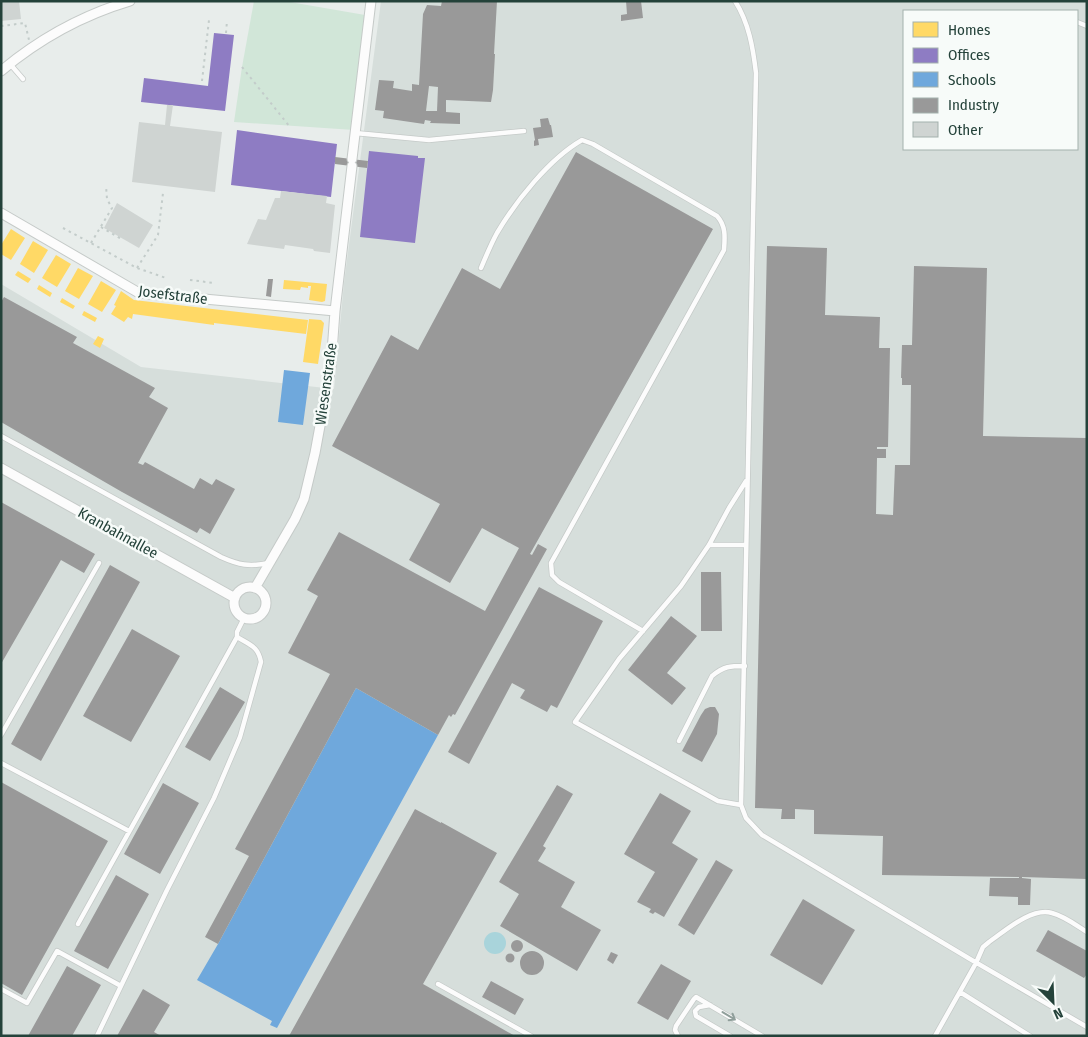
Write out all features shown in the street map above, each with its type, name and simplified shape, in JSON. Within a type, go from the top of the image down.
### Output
[{"type":"street","points":[[1,71],[49,37],[76,22],[130,1]]},
{"type":"street","name":"Wiesenstraße","points":[[255,588],[295,519],[304,499],[315,454],[331,366],[335,311],[371,1]]},
{"type":"street","name":"Josefstraße","points":[[1,213],[139,293],[335,311]]},
{"type":"street","name":"Kranbahnallee","points":[[1,468],[235,598]]},
{"type":"street","points":[[245,588],[255,588],[263,594],[265,609],[258,617],[252,619],[244,618],[236,610],[235,598],[245,588]]},
{"type":"lane","points":[[735,1],[747,26],[756,73],[741,805],[746,818],[762,835],[1087,1027]]},
{"type":"lane","points":[[10,64],[23,79]]},
{"type":"lane","points":[[356,133],[429,140],[524,131]]},
{"type":"lane","points":[[481,268],[500,229],[529,188],[549,166],[582,140],[593,144],[721,220],[725,238],[724,250],[551,563],[552,575],[559,582],[643,631]]},
{"type":"lane","points":[[1,436],[231,562],[248,566],[270,562]]},
{"type":"lane","points":[[741,805],[718,802],[575,722],[619,659],[681,586],[709,545],[747,480]]},
{"type":"lane","points":[[709,545],[746,545]]},
{"type":"lane","points":[[1,735],[99,563]]},
{"type":"lane","points":[[78,924],[237,637],[237,632],[244,618]]},
{"type":"lane","points":[[97,1036],[171,882],[214,798],[240,737],[261,662],[259,654],[254,647],[237,637]]},
{"type":"lane","points":[[678,742],[712,676],[720,669],[728,666],[745,666]]},
{"type":"lane","points":[[1,763],[129,831]]},
{"type":"lane","points":[[935,1036],[983,947],[989,942],[1029,916],[1043,912],[1052,912],[1087,932]]},
{"type":"lane","points":[[1,989],[27,1003],[57,951],[121,986]]},
{"type":"lane","points":[[438,984],[531,1036]]},
{"type":"lane","points":[[960,992],[1030,1036]]},
{"type":"lane","points":[[678,1036],[675,1030],[676,1026],[696,997],[762,1036]]},
{"type":"lane","points":[[711,1005],[699,1007],[695,1011],[696,1016],[730,1036]]},
{"type":"path","points":[[202,81],[209,20]]},
{"type":"path","points":[[226,33],[227,21]]},
{"type":"path","points":[[1,26],[25,23],[31,49]]},
{"type":"path","points":[[242,67],[290,127]]},
{"type":"path","points":[[91,243],[112,208],[107,199],[106,186]]},
{"type":"path","points":[[137,268],[158,235],[162,192]]},
{"type":"path","points":[[101,227],[123,240]]},
{"type":"path","points":[[62,228],[137,268],[166,278]]},
{"type":"path","points":[[190,280],[214,283]]},
{"type":"shaded area","points":[[381,1],[1087,1],[1087,1036],[1,1036],[1,284],[141,367],[334,389],[344,283]]},
{"type":"green space","points":[[254,1],[284,1],[365,15],[354,130],[234,122]]},
{"type":"water","points":[[495,932],[503,935],[506,943],[503,951],[495,954],[487,951],[484,943],[487,935]]},
{"type":"building: Homes","points":[[11,229],[25,238],[11,260],[1,254],[1,245]]},
{"type":"building: Homes","points":[[33,241],[48,250],[34,273],[20,264]]},
{"type":"building: Homes","points":[[56,255],[71,264],[57,287],[42,278]]},
{"type":"building: Homes","points":[[78,268],[93,276],[79,299],[65,291]]},
{"type":"building: Homes","points":[[18,271],[31,279],[28,283],[15,275]]},
{"type":"building: Homes","points":[[284,280],[327,284],[325,301],[309,300],[311,286],[308,286],[308,288],[301,287],[300,290],[283,289]]},
{"type":"building: Homes","points":[[101,281],[116,290],[102,312],[88,304]]},
{"type":"building: Homes","points":[[39,285],[52,293],[50,297],[37,289]]},
{"type":"building: Homes","points":[[121,291],[134,300],[308,320],[306,334],[214,323],[214,325],[133,314],[132,319],[128,317],[124,322],[111,314]]},
{"type":"building: Homes","points":[[62,298],[75,306],[73,309],[60,302]]},
{"type":"building: Homes","points":[[84,311],[97,318],[95,322],[82,315]]},
{"type":"building: Homes","points":[[309,319],[321,320],[324,323],[318,364],[303,362]]},
{"type":"building: Homes","points":[[98,336],[104,339],[100,348],[93,344]]},
{"type":"building: Offices","points":[[214,33],[234,35],[225,111],[141,102],[144,78],[208,86]]},
{"type":"building: Offices","points":[[237,130],[337,144],[331,197],[231,185]]},
{"type":"building: Offices","points":[[369,151],[425,158],[415,243],[360,237]]},
{"type":"building: Schools","points":[[284,370],[310,373],[303,425],[278,422]]},
{"type":"building: Schools","points":[[356,688],[438,735],[277,1028],[270,1025],[272,1021],[197,980]]},
{"type":"building: Industry","points":[[442,1],[497,1],[491,102],[446,100],[446,112],[460,113],[460,124],[430,123],[431,121],[425,120],[424,124],[383,118],[384,111],[375,110],[379,80],[394,81],[393,88],[412,91],[412,84],[419,85],[423,14],[427,5],[441,6]],"holes":[[[429,86],[438,87],[437,111],[426,111]]]},
{"type":"building: Industry","points":[[626,1],[641,1],[643,18],[621,21],[621,15],[627,14]]},
{"type":"building: Industry","points":[[548,118],[553,137],[538,139],[539,145],[534,146],[533,128],[541,127],[540,119]]},
{"type":"building: Industry","points":[[576,152],[713,229],[530,554],[532,555],[538,544],[547,549],[455,715],[453,714],[451,717],[449,715],[438,735],[356,688],[218,944],[205,937],[249,856],[235,849],[330,674],[288,653],[318,596],[307,590],[339,532],[485,611],[519,548],[482,528],[450,583],[409,560],[440,504],[332,446],[391,335],[418,350],[462,268],[500,289]]},
{"type":"building: Industry","points":[[335,157],[368,161],[367,168],[335,164]]},
{"type":"building: Industry","points":[[767,246],[827,248],[825,315],[880,317],[879,348],[890,348],[888,447],[877,447],[877,449],[886,449],[886,458],[877,458],[876,514],[893,515],[895,465],[910,465],[911,385],[902,385],[901,378],[902,345],[912,345],[914,266],[987,268],[983,436],[1087,438],[1087,879],[1022,877],[1031,879],[1030,905],[1018,905],[1018,897],[989,896],[990,878],[1019,877],[882,875],[883,836],[814,834],[814,810],[795,809],[795,819],[781,819],[782,809],[755,808]]},
{"type":"building: Industry","points":[[268,279],[273,279],[271,297],[266,296]]},
{"type":"building: Industry","points":[[4,297],[77,337],[73,343],[155,388],[149,397],[168,408],[138,463],[143,465],[145,462],[194,489],[200,478],[212,485],[216,479],[235,489],[210,534],[200,528],[197,533],[1,422],[1,302]]},
{"type":"building: Industry","points":[[1,502],[95,554],[84,573],[61,560],[1,664]]},
{"type":"building: Industry","points":[[110,565],[140,582],[41,761],[11,744]]},
{"type":"building: Industry","points":[[701,572],[721,572],[722,631],[701,631]]},
{"type":"building: Industry","points":[[539,587],[603,621],[557,708],[551,705],[547,712],[520,698],[525,690],[512,683],[469,764],[448,752]]},
{"type":"building: Industry","points":[[671,616],[697,636],[667,673],[686,688],[672,705],[628,670]]},
{"type":"building: Industry","points":[[132,629],[180,656],[131,742],[83,716]]},
{"type":"building: Industry","points":[[220,687],[245,702],[210,761],[185,747]]},
{"type":"building: Industry","points":[[715,707],[719,714],[717,734],[702,762],[682,751],[701,715],[705,709]]},
{"type":"building: Industry","points":[[1,782],[108,841],[22,995],[1,983]]},
{"type":"building: Industry","points":[[163,783],[199,803],[160,874],[124,854]]},
{"type":"building: Industry","points":[[557,785],[573,794],[543,846],[546,848],[538,861],[575,882],[561,907],[601,930],[577,971],[500,926],[519,894],[499,882]]},
{"type":"building: Industry","points":[[660,793],[691,811],[672,843],[698,859],[664,917],[655,912],[653,914],[649,912],[651,909],[637,902],[655,872],[624,854]]},
{"type":"building: Industry","points":[[415,809],[497,853],[423,984],[515,1036],[289,1036]]},
{"type":"building: Industry","points":[[716,860],[733,870],[694,935],[678,925]]},
{"type":"building: Industry","points":[[116,875],[149,894],[108,969],[74,951]]},
{"type":"building: Industry","points":[[803,899],[855,930],[822,985],[770,955]]},
{"type":"building: Industry","points":[[1048,930],[1087,951],[1087,974],[1084,978],[1036,951]]},
{"type":"building: Industry","points":[[517,940],[523,946],[517,952],[511,946]]},
{"type":"building: Industry","points":[[532,951],[541,954],[544,963],[541,972],[532,975],[523,972],[520,963],[523,954]]},
{"type":"building: Industry","points":[[611,952],[618,955],[613,964],[607,960]]},
{"type":"building: Industry","points":[[510,954],[514,958],[510,962],[506,958]]},
{"type":"building: Industry","points":[[661,964],[691,981],[668,1020],[637,1003]]},
{"type":"building: Industry","points":[[67,966],[101,985],[72,1036],[28,1036]]},
{"type":"building: Industry","points":[[491,981],[524,999],[515,1015],[482,997]]},
{"type":"building: Industry","points":[[143,989],[170,1005],[154,1032],[161,1036],[117,1036]]},
{"type":"building: Other","points":[[1,1],[19,1],[21,19],[1,21]]},
{"type":"building: Other","points":[[167,105],[173,105],[170,126],[222,132],[215,192],[132,182],[139,122],[165,125]]},
{"type":"building: Other","points":[[281,191],[327,196],[326,203],[335,205],[330,253],[285,245],[284,249],[247,244],[258,219],[266,220],[275,198],[280,198]]},
{"type":"building: Other","points":[[117,203],[153,225],[139,248],[104,228]]}]
